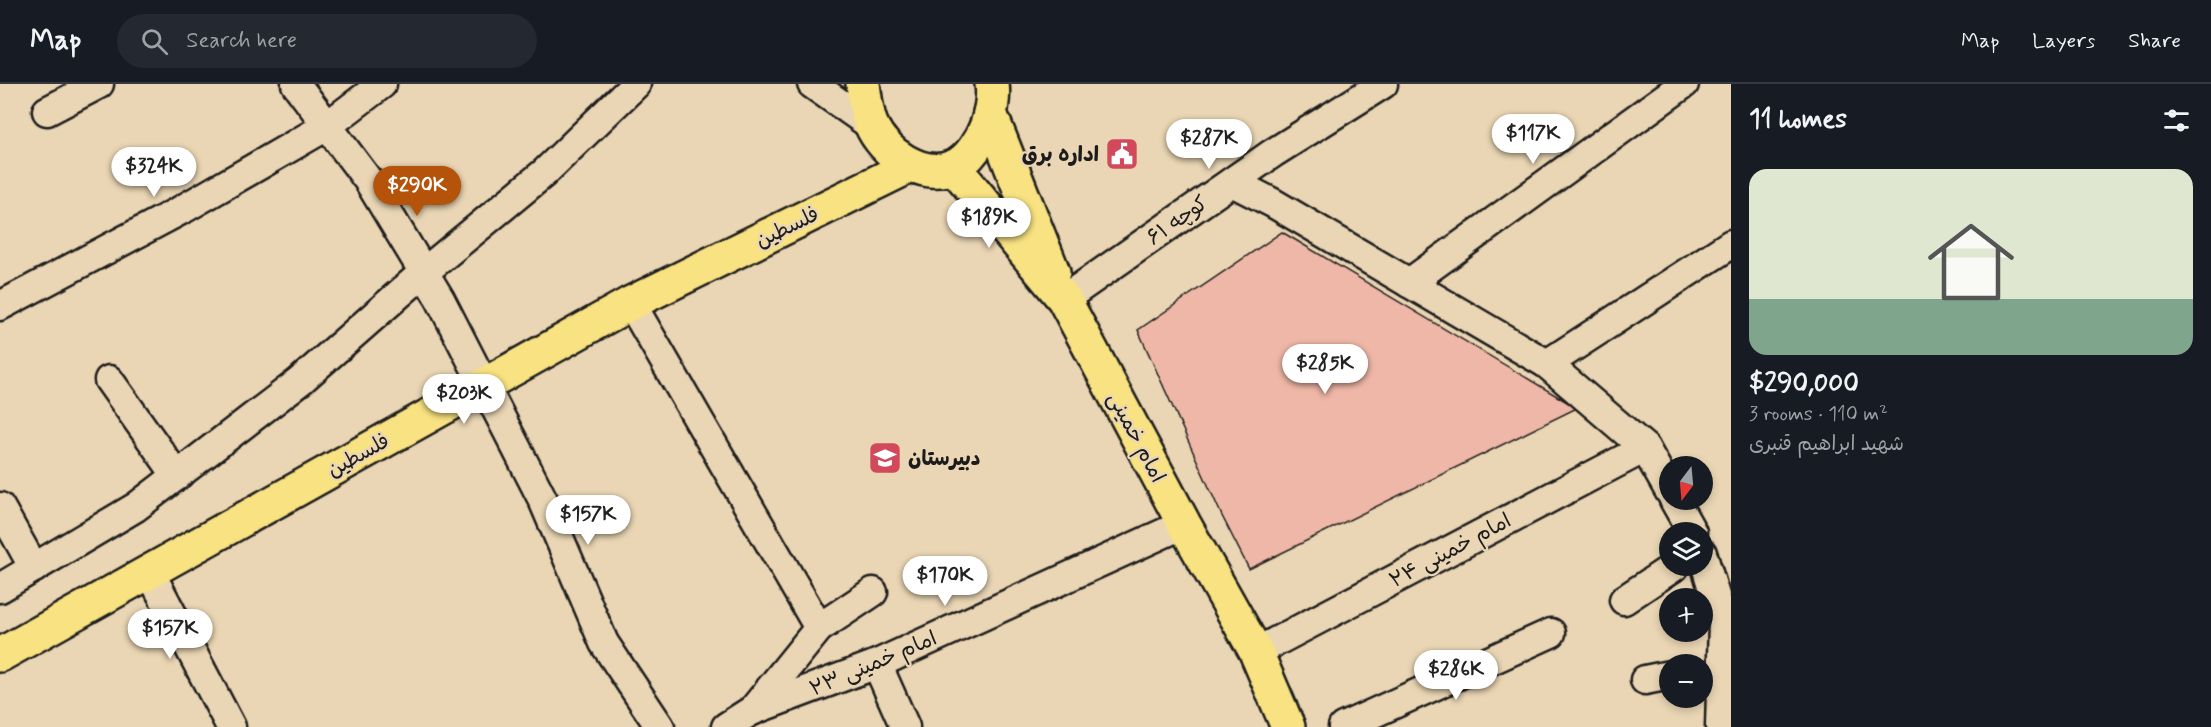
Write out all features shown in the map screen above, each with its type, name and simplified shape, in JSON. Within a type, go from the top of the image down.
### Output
[{"type":"main road","points":[[863,84],[872,126],[886,146],[904,162],[928,171],[954,167],[968,156],[983,135],[991,98]]},
{"type":"main road","points":[[991,98],[1064,299]]},
{"type":"main road","name":"فلسطین","points":[[0,655],[631,303],[912,165]]},
{"type":"main road","name":"امام خمینی","points":[[954,167],[1064,299],[1184,524],[1256,652],[1288,727]]},
{"type":"street","points":[[47,111],[99,84]]},
{"type":"street","points":[[296,84],[368,180],[423,273],[543,500],[604,644],[660,727]]},
{"type":"street","points":[[0,306],[183,209],[327,126],[382,84]]},
{"type":"street","points":[[0,588],[136,507],[300,381],[423,273],[544,173],[636,84]]},
{"type":"street","points":[[812,84],[872,126]]},
{"type":"street","name":"کوچه ۶۱","points":[[1064,299],[1273,153],[1383,84]]},
{"type":"street","points":[[1409,283],[1684,84]]},
{"type":"street","points":[[1232,182],[1273,203],[1547,364],[1645,448],[1659,473]]},
{"type":"street","points":[[1547,364],[1731,244]]},
{"type":"street","points":[[631,303],[819,628]]},
{"type":"street","points":[[109,380],[177,476]]},
{"type":"street","name":"امام خمینی ۲۴","points":[[1256,652],[1645,448]]},
{"type":"street","points":[[0,507],[34,568]]},
{"type":"street","name":"امام خمینی ۲۳","points":[[726,727],[755,719],[1184,524]]},
{"type":"street","points":[[150,572],[231,727]]},
{"type":"street","points":[[1624,600],[1660,576]]},
{"type":"street","points":[[1711,576],[1727,621],[1713,662]]},
{"type":"street","points":[[755,719],[819,628],[873,592]]},
{"type":"street","points":[[1343,727],[1551,633]]},
{"type":"street","points":[[877,664],[905,727]]},
{"type":"street","points":[[1713,673],[1720,727]]},
{"type":"building","points":[[1282,232],[1577,408],[1249,569],[1222,516],[1138,330]]},
{"type":"place","name":"اداره برق","points":[[1122,154]]},
{"type":"place","name":"دبیرستان","points":[[885,458]]}]
